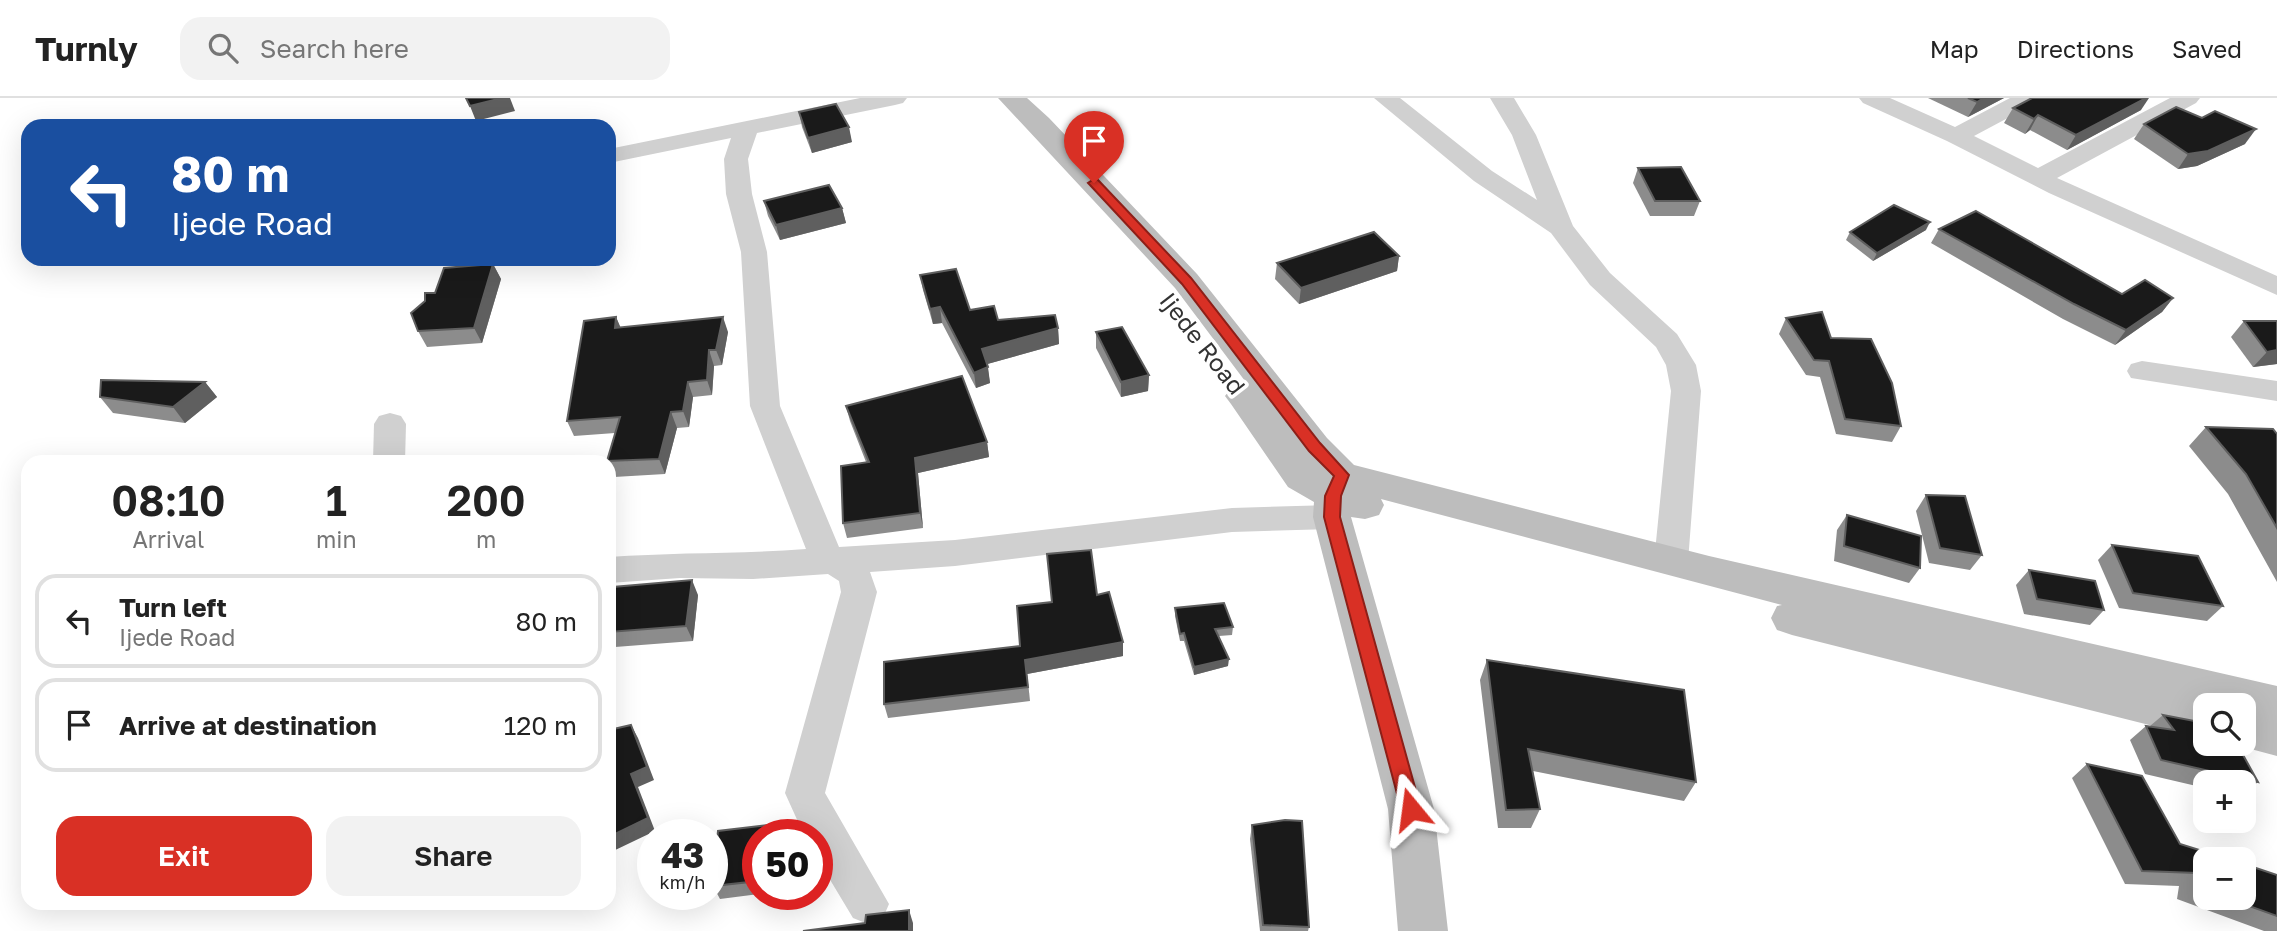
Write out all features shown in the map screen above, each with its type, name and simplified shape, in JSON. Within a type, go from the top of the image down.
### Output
[{"type":"main road","name":"Ijede Road","points":[[984,98],[1164,293],[1212,352],[1301,477],[1336,496]]},
{"type":"main road","name":"Ijede Road","points":[[1011,98],[1039,124],[1186,281],[1314,447],[1336,496],[1411,809],[1423,931]]},
{"type":"main road","points":[[1336,496],[1671,562],[2277,705]]},
{"type":"main road","points":[[1336,496],[1737,605],[2193,717]]},
{"type":"main road","points":[[2256,732],[2277,737]]},
{"type":"street","points":[[616,155],[895,98]]},
{"type":"street","points":[[1386,98],[1483,176],[1560,227]]},
{"type":"street","points":[[1502,98],[1524,135],[1560,227],[1600,279],[1667,341],[1681,365],[1686,391],[1671,562]]},
{"type":"street","points":[[1871,98],[1956,136],[2058,188],[2277,286]]},
{"type":"street","points":[[1956,136],[2028,98]]},
{"type":"street","points":[[2039,177],[2188,98]]},
{"type":"street","points":[[747,127],[736,159],[739,194],[754,251],[765,405],[828,561],[852,569],[857,576],[859,592],[805,793],[812,812],[868,904]]},
{"type":"street","points":[[2142,370],[2277,391]]},
{"type":"street","points":[[389,455],[390,424]]},
{"type":"street","points":[[616,570],[680,565],[753,566],[955,554],[1232,520],[1336,496]]},
{"type":"building","points":[[466,98],[502,98],[470,106]]},
{"type":"building","points":[[1968,98],[1984,98],[1977,102]]},
{"type":"building","points":[[2032,98],[2146,98],[2076,135],[2038,115],[2034,119],[2013,108]]},
{"type":"building","points":[[836,104],[849,127],[808,138],[799,112]]},
{"type":"building","points":[[2176,107],[2202,118],[2215,111],[2256,129],[2208,151],[2188,154],[2144,124]]},
{"type":"building","points":[[1681,167],[1700,201],[1655,201],[1638,168]]},
{"type":"building","points":[[829,185],[842,208],[776,225],[764,201]]},
{"type":"building","points":[[1894,205],[1930,222],[1877,253],[1850,232]]},
{"type":"building","points":[[1976,211],[2122,294],[2145,280],[2173,298],[2126,330],[1939,229]]},
{"type":"building","points":[[1374,232],[1399,256],[1301,288],[1277,263]]},
{"type":"building","points":[[492,266],[474,328],[418,331],[411,313],[425,301],[425,293],[435,293],[444,268]]},
{"type":"building","points":[[956,269],[970,310],[994,306],[998,320],[1055,315],[1058,328],[982,349],[988,367],[974,373],[940,307],[930,309],[920,275]]},
{"type":"building","points":[[1822,312],[1831,338],[1871,339],[1892,383],[1901,426],[1845,419],[1829,361],[1814,360],[1786,318]]},
{"type":"building","points":[[616,317],[615,328],[723,317],[716,350],[709,350],[707,380],[688,382],[683,411],[671,412],[659,459],[616,461],[616,455],[609,455],[620,417],[567,421],[584,321]]},
{"type":"building","points":[[2244,321],[2277,321],[2277,350],[2267,352]]},
{"type":"building","points":[[1122,327],[1149,375],[1121,382],[1096,332]]},
{"type":"building","points":[[962,376],[987,442],[915,458],[920,513],[843,523],[841,466],[869,462],[846,406]]},
{"type":"building","points":[[101,380],[205,382],[173,407],[100,397]]},
{"type":"building","points":[[2206,427],[2273,429],[2277,434],[2277,528],[2246,474]]},
{"type":"building","points":[[1926,495],[1965,496],[1982,555],[1940,548]]},
{"type":"building","points":[[1847,515],[1921,536],[1920,568],[1844,546]]},
{"type":"building","points":[[2112,545],[2198,556],[2223,606],[2133,593]]},
{"type":"building","points":[[1091,550],[1097,595],[1109,592],[1123,642],[1025,660],[1028,687],[884,704],[884,662],[1020,646],[1017,606],[1052,602],[1047,554]]},
{"type":"building","points":[[2029,570],[2095,581],[2104,610],[2037,599]]},
{"type":"building","points":[[692,580],[686,626],[616,631],[616,587]]},
{"type":"building","points":[[1224,603],[1233,627],[1215,629],[1229,659],[1194,667],[1184,633],[1180,634],[1175,608]]},
{"type":"building","points":[[1487,660],[1684,690],[1696,782],[1528,749],[1540,809],[1506,810]]},
{"type":"building","points":[[2163,715],[2193,721],[2193,756],[2244,756],[2251,770],[2205,770],[2161,760],[2146,726],[2174,730]]},
{"type":"building","points":[[631,725],[647,767],[631,774],[648,818],[637,819],[637,823],[616,834],[616,728]]},
{"type":"building","points":[[2087,764],[2142,776],[2180,844],[2193,848],[2193,873],[2142,871]]},
{"type":"building","points":[[1285,820],[1302,821],[1309,927],[1263,925],[1252,825]]},
{"type":"building","points":[[742,828],[742,883],[728,884],[728,830]]},
{"type":"building","points":[[2256,868],[2277,875],[2277,916],[2256,908]]},
{"type":"building","points":[[909,910],[909,931],[803,931],[865,923],[866,915]]},
{"type":"route","points":[[1094,183],[1186,281],[1314,447],[1342,475],[1333,496],[1332,517],[1367,656],[1411,809]]}]
